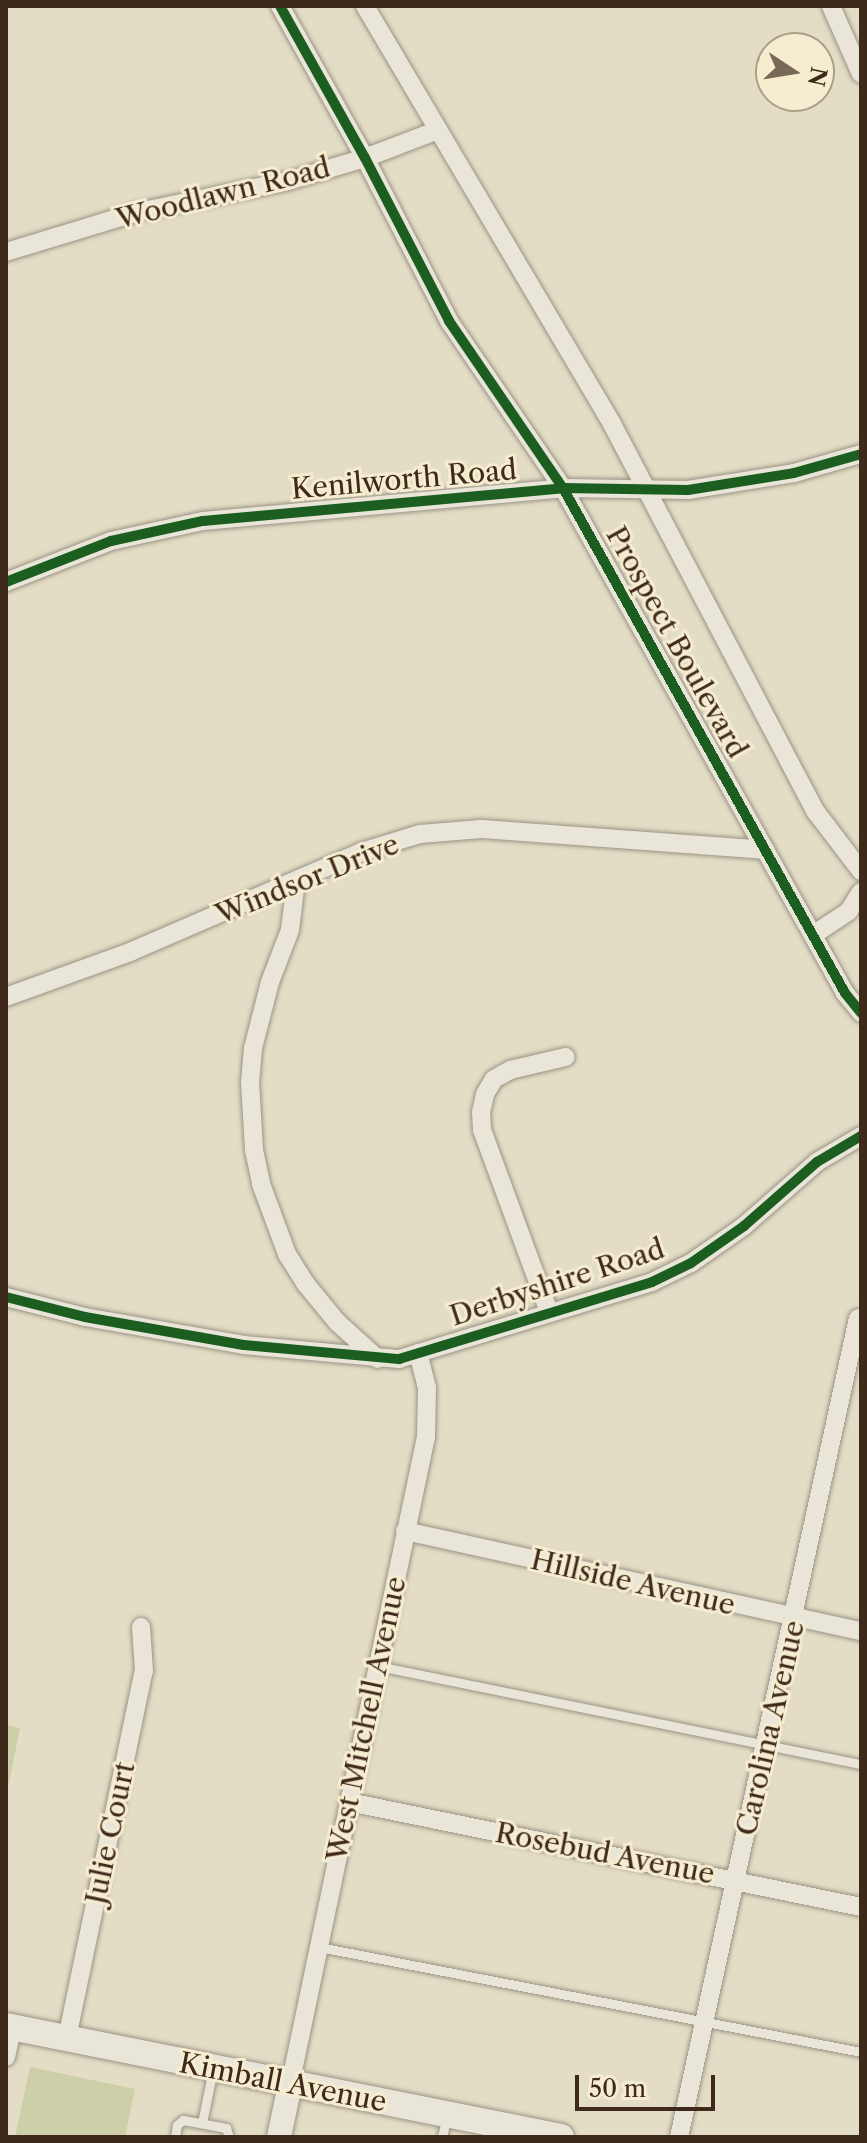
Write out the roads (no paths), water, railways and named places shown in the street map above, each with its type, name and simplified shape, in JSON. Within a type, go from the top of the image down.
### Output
[{"type":"main road","name":"Kimball Avenue","points":[[9,2027],[290,2085],[445,2126],[561,2137]]},
{"type":"street","name":"Prospect Boulevard","points":[[280,6],[365,158],[449,321],[563,488],[845,993],[861,1013]]},
{"type":"street","name":"Prospect Boulevard","points":[[365,6],[612,424],[816,812],[861,871]]},
{"type":"street","points":[[831,6],[861,74]]},
{"type":"street","name":"Woodlawn Road","points":[[6,252],[138,212],[288,181],[365,158],[438,130]]},
{"type":"street","name":"Kenilworth Road","points":[[6,582],[111,541],[188,524],[563,488],[648,491],[741,483],[861,454]]},
{"type":"street","name":"Windsor Drive","points":[[6,997],[130,952],[390,842],[450,830],[575,835],[765,850]]},
{"type":"street","points":[[296,881],[290,930],[270,982],[253,1048],[250,1082],[254,1150],[269,1207],[287,1254],[305,1283],[337,1322],[378,1359]]},
{"type":"street","points":[[813,935],[849,911],[861,892]]},
{"type":"street","points":[[549,1312],[482,1130],[481,1112],[494,1079],[510,1070],[566,1057]]},
{"type":"street","name":"Derbyshire Road","points":[[378,1359],[399,1359],[652,1282],[691,1263],[744,1226],[817,1162],[861,1136]]},
{"type":"street","points":[[6,1297],[85,1317],[244,1345],[378,1359]]},
{"type":"street","name":"Carolina Avenue","points":[[679,2137],[860,1315]]},
{"type":"street","name":"West Mitchell Avenue","points":[[290,2085],[428,1411],[427,1388],[418,1353]]},
{"type":"street","name":"Hillside Avenue","points":[[405,1531],[861,1631]]},
{"type":"street","name":"Julie Court","points":[[67,2038],[144,1671],[141,1627]]},
{"type":"street","name":"Rosebud Avenue","points":[[349,1802],[861,1907]]},
{"type":"street","points":[[6,2057],[9,2027]]},
{"type":"street","points":[[279,2137],[290,2085]]},
{"type":"lane","points":[[377,1666],[861,1764]]},
{"type":"lane","points":[[319,1947],[861,2052]]},
{"type":"lane","points":[[202,2123],[213,2069]]},
{"type":"lane","points":[[175,2137],[177,2125],[183,2120],[226,2128],[229,2137]]}]
